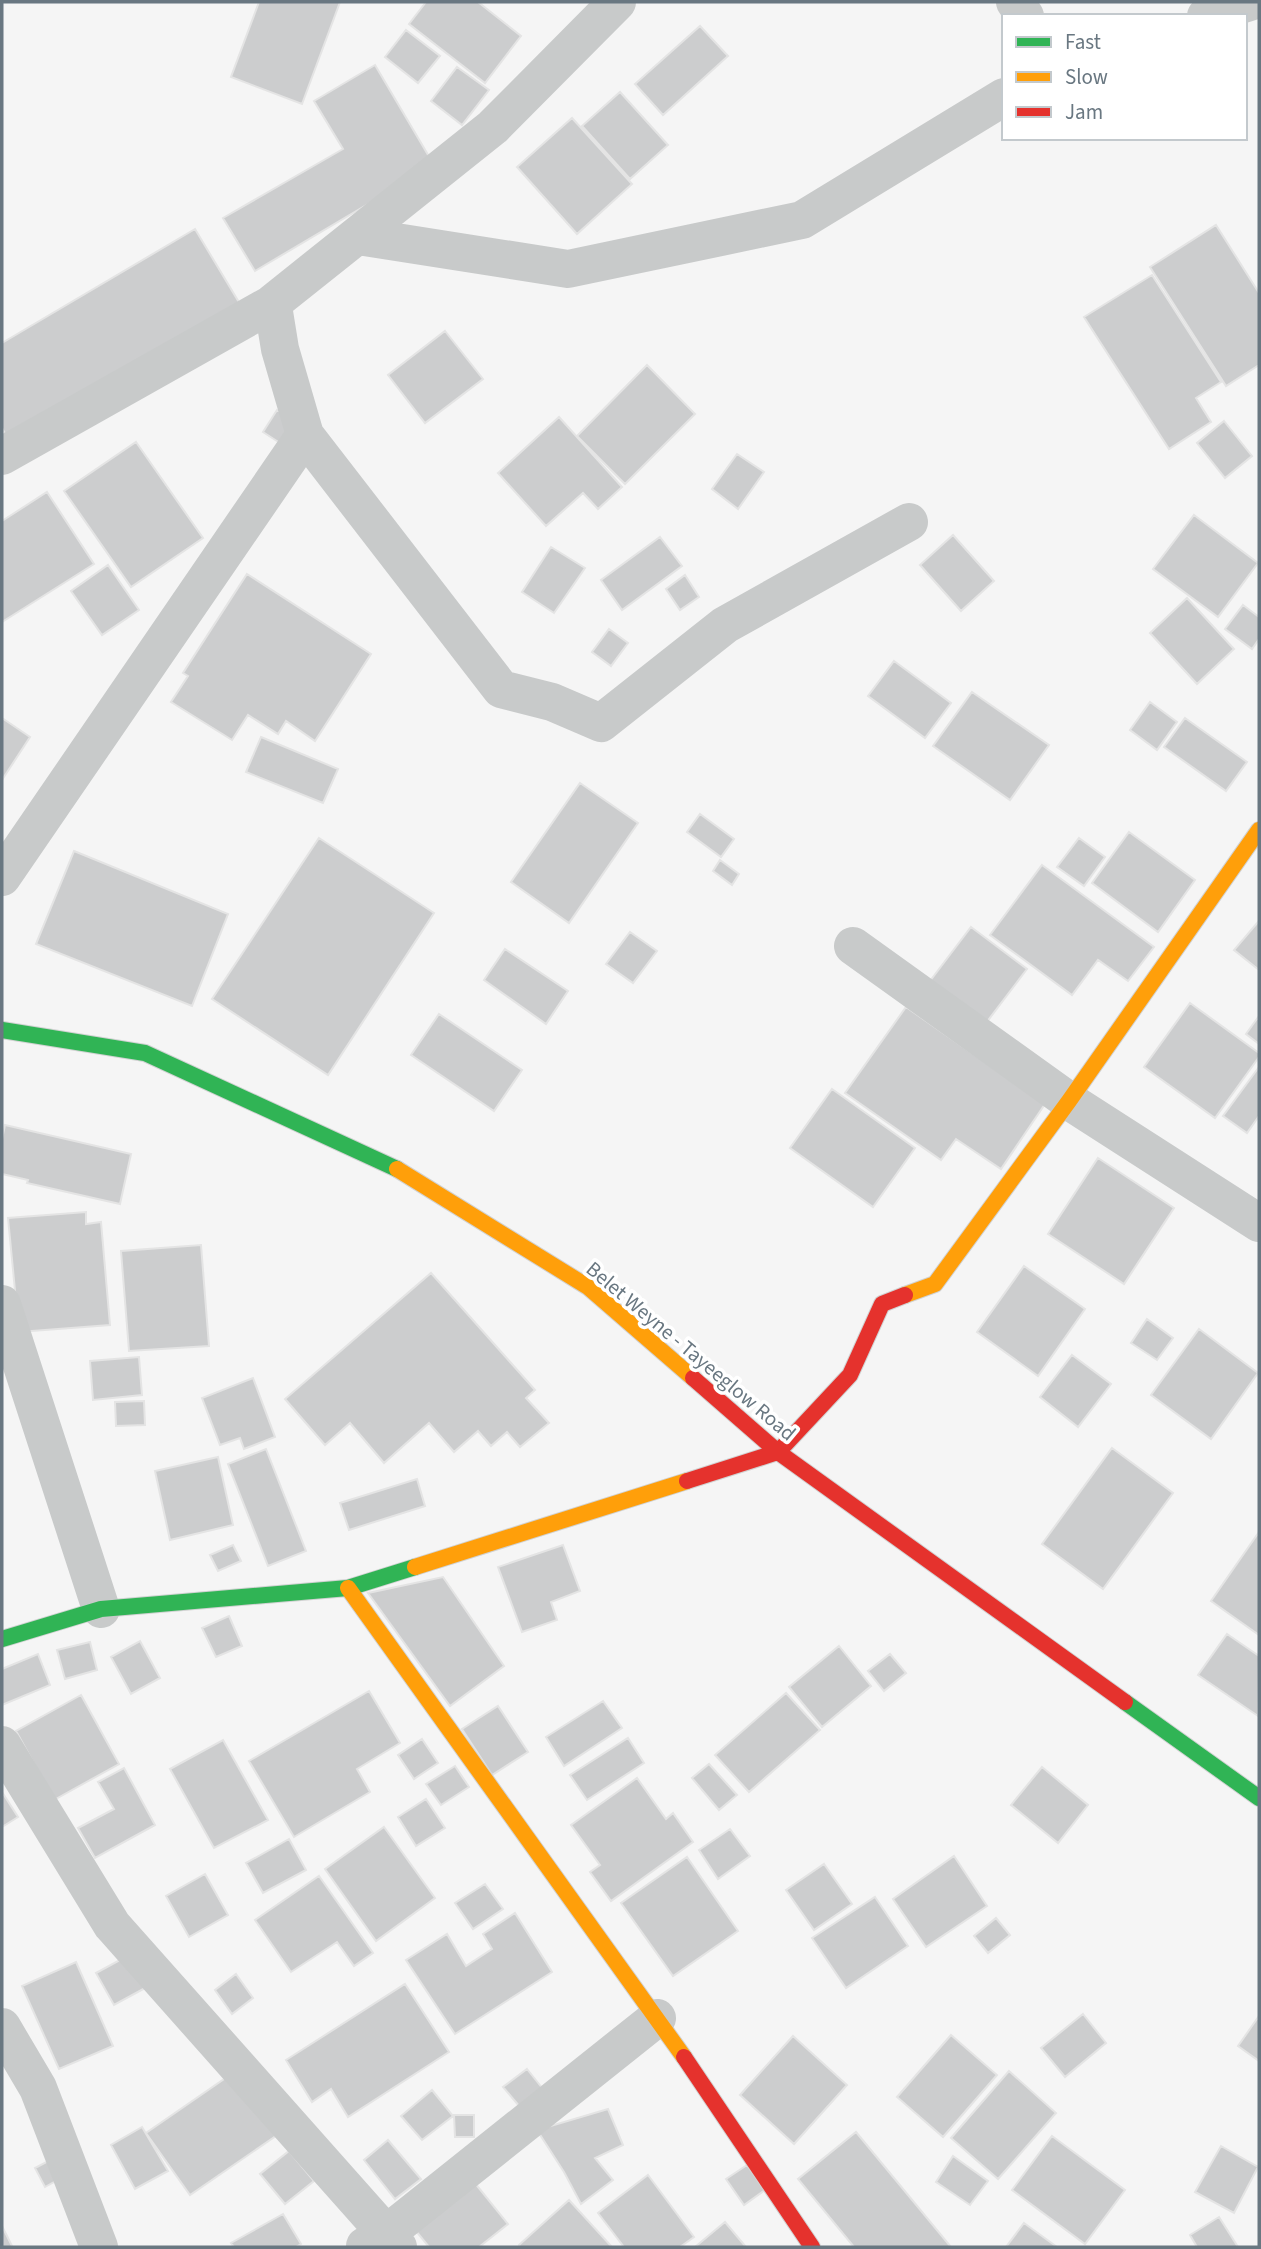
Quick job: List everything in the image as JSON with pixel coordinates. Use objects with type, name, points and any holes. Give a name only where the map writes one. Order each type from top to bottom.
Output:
[{"type":"street","points":[[1212,14],[1250,2]]},
{"type":"street","points":[[2,456],[270,305],[493,127],[598,7]]},
{"type":"street","points":[[358,236],[568,269],[802,220],[1002,98]]},
{"type":"street","points":[[270,305],[274,313],[279,349],[305,435],[501,689],[552,702],[601,723],[725,625],[909,522]]},
{"type":"street","points":[[2,877],[305,435]]},
{"type":"street","points":[[2,1639],[101,1609],[348,1588],[778,1452],[850,1375],[881,1304],[935,1284],[1069,1101],[1259,830]]},
{"type":"street","points":[[853,946],[1069,1101],[1259,1223]]},
{"type":"street","name":"Belet Weyne - Tayeeglow Road","points":[[2,1030],[145,1054],[387,1163],[588,1287],[778,1452],[1259,1798]]},
{"type":"street","points":[[2,1304],[101,1609]]},
{"type":"street","points":[[348,1588],[657,2018],[812,2247]]},
{"type":"street","points":[[2,1745],[112,1925],[382,2243],[657,2018]]},
{"type":"street","points":[[2,2027],[38,2088],[99,2247]]},
{"type":"building","points":[[259,2],[340,2],[302,104],[231,77]]},
{"type":"building","points":[[426,2],[478,2],[521,36],[485,83],[409,24]]},
{"type":"building","points":[[700,26],[728,56],[663,115],[635,84]]},
{"type":"building","points":[[406,30],[440,56],[418,83],[385,57]]},
{"type":"building","points":[[375,65],[434,165],[255,271],[223,218],[343,149],[314,101]]},
{"type":"building","points":[[457,67],[489,90],[462,125],[431,101]]},
{"type":"building","points":[[620,92],[668,145],[630,179],[582,126]]},
{"type":"building","points":[[572,118],[632,184],[577,234],[517,167]]},
{"type":"building","points":[[1216,225],[1259,293],[1259,365],[1226,386],[1150,267]]},
{"type":"building","points":[[195,229],[240,304],[8,439],[2,428],[2,343]]},
{"type":"building","points":[[1152,275],[1221,382],[1196,398],[1211,422],[1169,449],[1084,317]]},
{"type":"building","points":[[445,331],[483,379],[425,423],[388,375]]},
{"type":"building","points":[[647,365],[695,414],[625,484],[577,436]]},
{"type":"building","points":[[277,410],[298,423],[283,445],[263,432]]},
{"type":"building","points":[[559,417],[622,487],[598,509],[583,493],[546,526],[498,473]]},
{"type":"building","points":[[1224,421],[1252,456],[1225,478],[1197,443]]},
{"type":"building","points":[[136,442],[203,538],[131,587],[64,491]]},
{"type":"building","points":[[737,454],[764,472],[738,509],[712,489]]},
{"type":"building","points":[[47,492],[94,564],[2,622],[2,521]]},
{"type":"building","points":[[1194,515],[1258,563],[1218,617],[1153,569]]},
{"type":"building","points":[[953,535],[994,581],[961,611],[920,565]]},
{"type":"building","points":[[660,537],[682,566],[622,610],[601,580]]},
{"type":"building","points":[[551,547],[585,568],[554,613],[522,592]]},
{"type":"building","points":[[108,565],[139,610],[102,635],[71,591]]},
{"type":"building","points":[[247,574],[371,654],[315,741],[286,721],[278,734],[248,715],[232,740],[171,702],[188,676],[183,673]]},
{"type":"building","points":[[685,575],[699,597],[680,610],[666,589]]},
{"type":"building","points":[[1187,598],[1234,649],[1197,684],[1150,633]]},
{"type":"building","points":[[1243,605],[1259,617],[1259,639],[1252,649],[1225,629]]},
{"type":"building","points":[[609,629],[628,643],[611,666],[592,652]]},
{"type":"building","points":[[894,661],[951,703],[925,738],[868,696]]},
{"type":"building","points":[[972,692],[1049,745],[1010,800],[933,746]]},
{"type":"building","points":[[1150,702],[1177,722],[1157,750],[1130,730]]},
{"type":"building","points":[[2,718],[30,737],[2,780]]},
{"type":"building","points":[[1185,718],[1247,762],[1226,791],[1164,747]]},
{"type":"building","points":[[261,737],[338,769],[323,803],[246,772]]},
{"type":"building","points":[[580,783],[638,823],[569,923],[511,882]]},
{"type":"building","points":[[700,814],[734,839],[721,857],[687,832]]},
{"type":"building","points":[[1129,832],[1195,880],[1158,932],[1092,883]]},
{"type":"building","points":[[319,838],[434,913],[328,1075],[212,999]]},
{"type":"building","points":[[1079,838],[1105,857],[1084,886],[1057,867]]},
{"type":"building","points":[[74,851],[228,914],[192,1006],[36,944]]},
{"type":"building","points":[[720,860],[739,874],[732,885],[713,871]]},
{"type":"building","points":[[1042,865],[1154,947],[1128,981],[1098,960],[1072,995],[990,935]]},
{"type":"building","points":[[1259,923],[1259,970],[1234,950]]},
{"type":"building","points":[[971,927],[1027,969],[986,1023],[930,981]]},
{"type":"building","points":[[630,932],[657,951],[633,983],[606,964]]},
{"type":"building","points":[[505,949],[568,991],[546,1024],[484,980]]},
{"type":"building","points":[[1190,1003],[1259,1053],[1259,1057],[1215,1118],[1144,1067]]},
{"type":"building","points":[[906,1007],[1045,1104],[1001,1169],[956,1139],[941,1160],[845,1093]]},
{"type":"building","points":[[439,1014],[522,1070],[494,1111],[411,1055]]},
{"type":"building","points":[[1259,1016],[1259,1044],[1246,1034]]},
{"type":"building","points":[[1259,1067],[1259,1116],[1247,1133],[1223,1116]]},
{"type":"building","points":[[832,1089],[915,1148],[873,1207],[790,1148]]},
{"type":"building","points":[[5,1125],[131,1154],[120,1204],[27,1183],[28,1180],[2,1174],[2,1139]]},
{"type":"building","points":[[1098,1158],[1174,1208],[1124,1284],[1048,1234]]},
{"type":"building","points":[[86,1212],[86,1224],[101,1222],[110,1325],[19,1332],[8,1218]]},
{"type":"building","points":[[201,1245],[209,1346],[129,1351],[121,1251]]},
{"type":"building","points":[[1024,1266],[1085,1309],[1038,1376],[977,1332]]},
{"type":"building","points":[[431,1273],[535,1390],[526,1398],[549,1423],[520,1447],[507,1432],[491,1446],[478,1431],[454,1452],[429,1423],[384,1463],[350,1423],[325,1445],[285,1399]]},
{"type":"building","points":[[1147,1319],[1173,1338],[1157,1360],[1131,1343]]},
{"type":"building","points":[[1199,1329],[1258,1373],[1211,1439],[1151,1395]]},
{"type":"building","points":[[1072,1355],[1111,1384],[1078,1427],[1040,1397]]},
{"type":"building","points":[[139,1357],[142,1395],[93,1400],[90,1361]]},
{"type":"building","points":[[253,1378],[275,1437],[244,1449],[240,1438],[220,1445],[202,1398]]},
{"type":"building","points":[[144,1401],[145,1425],[116,1426],[115,1402]]},
{"type":"building","points":[[1112,1448],[1173,1493],[1103,1589],[1042,1544]]},
{"type":"building","points":[[266,1449],[306,1551],[268,1566],[228,1464]]},
{"type":"building","points":[[218,1457],[233,1525],[170,1540],[155,1471]]},
{"type":"building","points":[[417,1479],[425,1506],[349,1530],[340,1503]]},
{"type":"building","points":[[1259,1532],[1259,1635],[1211,1601]]},
{"type":"building","points":[[233,1545],[241,1561],[218,1571],[210,1555]]},
{"type":"building","points":[[563,1545],[580,1591],[551,1602],[557,1620],[522,1632],[498,1567]]},
{"type":"building","points":[[443,1577],[504,1666],[450,1706],[368,1593]]},
{"type":"building","points":[[229,1616],[242,1646],[216,1657],[202,1628]]},
{"type":"building","points":[[1227,1634],[1259,1656],[1258,1716],[1198,1675]]},
{"type":"building","points":[[140,1641],[160,1678],[131,1694],[111,1657]]},
{"type":"building","points":[[90,1642],[97,1670],[65,1679],[57,1650]]},
{"type":"building","points":[[839,1646],[871,1686],[822,1727],[789,1687]]},
{"type":"building","points":[[38,1654],[50,1685],[2,1705],[2,1669]]},
{"type":"building","points":[[890,1654],[906,1673],[884,1691],[868,1671]]},
{"type":"building","points":[[369,1691],[400,1743],[357,1769],[370,1792],[294,1837],[249,1761]]},
{"type":"building","points":[[786,1693],[820,1730],[749,1792],[715,1755]]},
{"type":"building","points":[[81,1695],[119,1764],[54,1800],[16,1731]]},
{"type":"building","points":[[603,1701],[622,1728],[564,1766],[546,1737]]},
{"type":"building","points":[[498,1706],[528,1752],[492,1775],[462,1729]]},
{"type":"building","points":[[628,1738],[644,1763],[587,1800],[570,1775]]},
{"type":"building","points":[[422,1739],[438,1763],[414,1779],[398,1755]]},
{"type":"building","points":[[223,1740],[268,1820],[214,1848],[170,1769]]},
{"type":"building","points":[[709,1764],[737,1795],[719,1810],[692,1778]]},
{"type":"building","points":[[455,1766],[469,1787],[441,1805],[426,1784]]},
{"type":"building","points":[[1042,1767],[1088,1805],[1058,1843],[1011,1805]]},
{"type":"building","points":[[124,1768],[155,1825],[95,1858],[78,1828],[114,1809],[98,1782]]},
{"type":"building","points":[[637,1778],[666,1819],[673,1813],[693,1842],[611,1901],[590,1872],[600,1865],[571,1825]]},
{"type":"building","points":[[2,1792],[18,1817],[2,1827]]},
{"type":"building","points":[[426,1799],[445,1828],[416,1846],[398,1817]]},
{"type":"building","points":[[384,1827],[435,1898],[376,1941],[325,1869]]},
{"type":"building","points":[[730,1829],[750,1856],[718,1879],[699,1850]]},
{"type":"building","points":[[289,1839],[306,1870],[263,1893],[246,1863]]},
{"type":"building","points":[[954,1856],[987,1906],[926,1947],[893,1899]]},
{"type":"building","points":[[687,1857],[738,1931],[673,1976],[621,1903]]},
{"type":"building","points":[[824,1864],[852,1904],[814,1930],[786,1890]]},
{"type":"building","points":[[205,1874],[228,1915],[189,1937],[166,1896]]},
{"type":"building","points":[[319,1876],[373,1953],[354,1966],[337,1942],[291,1972],[255,1920]]},
{"type":"building","points":[[485,1884],[503,1909],[473,1929],[455,1903]]},
{"type":"building","points":[[875,1897],[908,1946],[846,1988],[812,1938]]},
{"type":"building","points":[[515,1913],[552,1972],[455,2034],[406,1960],[447,1934],[466,1966],[492,1949],[483,1934]]},
{"type":"building","points":[[996,1918],[1010,1935],[988,1953],[974,1936]]},
{"type":"building","points":[[129,1955],[147,1987],[114,2005],[96,1973]]},
{"type":"building","points":[[76,1962],[113,2046],[59,2069],[22,1986]]},
{"type":"building","points":[[236,1974],[253,1998],[232,2014],[215,1990]]},
{"type":"building","points":[[405,1984],[449,2052],[348,2117],[331,2089],[312,2102],[286,2060]]},
{"type":"building","points":[[1083,2014],[1106,2043],[1065,2077],[1041,2048]]},
{"type":"building","points":[[1259,2016],[1259,2061],[1238,2046]]},
{"type":"building","points":[[951,2035],[997,2075],[943,2137],[897,2097]]},
{"type":"building","points":[[793,2036],[847,2085],[794,2144],[740,2095]]},
{"type":"building","points":[[243,2066],[286,2129],[190,2195],[146,2133]]},
{"type":"building","points":[[527,2069],[543,2089],[520,2107],[503,2087]]},
{"type":"building","points":[[1009,2071],[1056,2113],[998,2179],[951,2138]]},
{"type":"building","points":[[432,2090],[453,2116],[422,2140],[401,2116]]},
{"type":"building","points":[[608,2109],[623,2145],[595,2158],[613,2180],[581,2204],[537,2130]]},
{"type":"building","points":[[454,2115],[474,2115],[474,2137],[455,2137]]},
{"type":"building","points":[[142,2127],[168,2171],[135,2189],[111,2145]]},
{"type":"building","points":[[856,2132],[951,2247],[854,2247],[798,2179]]},
{"type":"building","points":[[1052,2136],[1125,2190],[1085,2244],[1012,2190]]},
{"type":"building","points":[[388,2140],[421,2179],[395,2199],[364,2160]]},
{"type":"building","points":[[1221,2146],[1258,2167],[1234,2213],[1195,2192]]},
{"type":"building","points":[[289,2151],[314,2181],[285,2204],[260,2174]]},
{"type":"building","points":[[953,2156],[988,2181],[970,2205],[936,2182]]},
{"type":"building","points":[[54,2158],[63,2177],[45,2187],[35,2168]]},
{"type":"building","points":[[747,2165],[765,2190],[744,2205],[726,2179]]},
{"type":"building","points":[[648,2175],[694,2237],[680,2247],[624,2247],[598,2213]]},
{"type":"building","points":[[470,2177],[508,2224],[479,2247],[429,2247],[411,2225]]},
{"type":"building","points":[[569,2200],[612,2247],[520,2247],[519,2245]]},
{"type":"building","points":[[283,2214],[301,2244],[296,2247],[234,2247],[231,2243]]},
{"type":"building","points":[[1219,2217],[1238,2247],[1197,2247],[1190,2235]]},
{"type":"building","points":[[725,2222],[746,2247],[695,2247]]},
{"type":"building","points":[[1024,2223],[1057,2247],[1006,2247]]},
{"type":"building","points":[[2,2226],[12,2246],[11,2247],[2,2247]]},
{"type":"traffic: fast","points":[[2,1030],[145,1053],[397,1169]]},
{"type":"traffic: fast","points":[[2,1639],[101,1609],[348,1588],[415,1567]]},
{"type":"traffic: fast","points":[[1125,1702],[1259,1798]]},
{"type":"traffic: slow","points":[[905,1295],[935,1284],[1069,1101],[1259,830]]},
{"type":"traffic: slow","points":[[397,1169],[588,1287],[693,1378]]},
{"type":"traffic: slow","points":[[415,1567],[687,1481]]},
{"type":"traffic: slow","points":[[348,1588],[684,2057]]},
{"type":"traffic: jam","points":[[687,1481],[778,1452],[850,1375],[882,1304],[905,1295]]},
{"type":"traffic: jam","points":[[693,1378],[778,1452],[1125,1702]]},
{"type":"traffic: jam","points":[[684,2057],[812,2247]]}]
